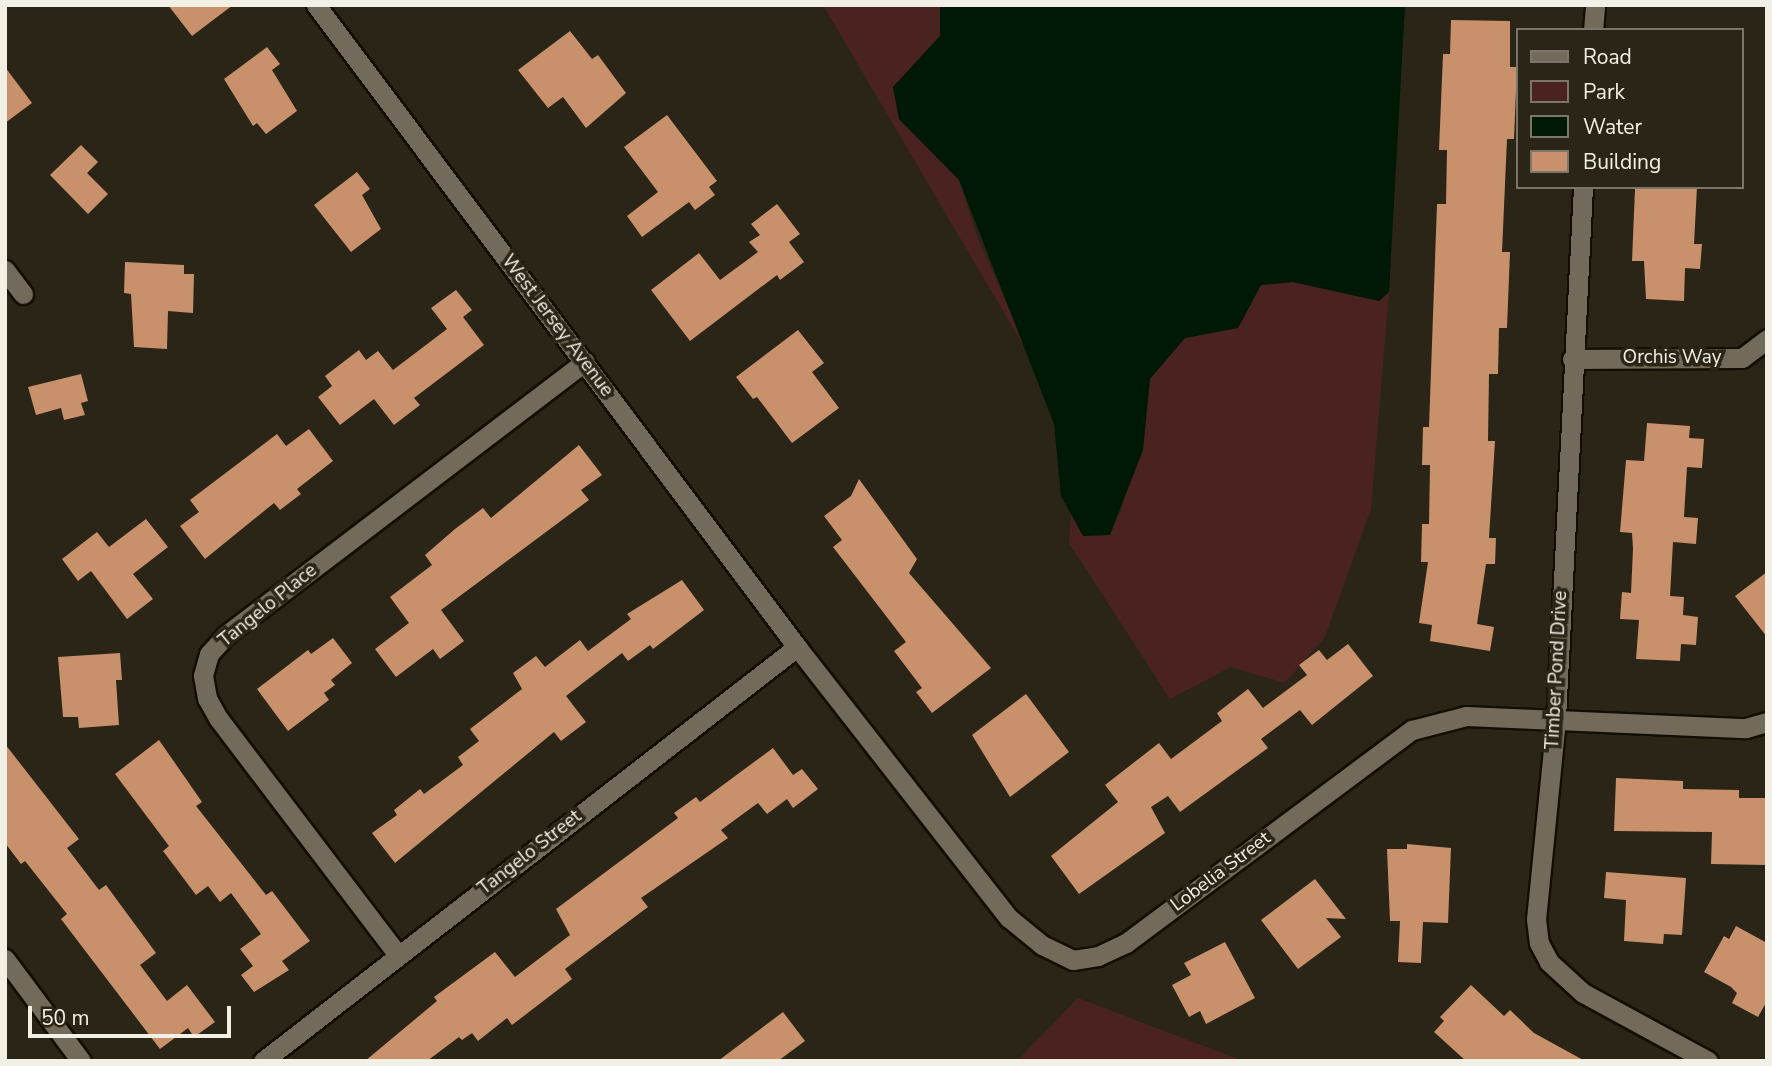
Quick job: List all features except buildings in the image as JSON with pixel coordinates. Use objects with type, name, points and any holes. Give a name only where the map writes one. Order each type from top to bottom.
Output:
[{"type":"street","name":"West Jersey Avenue","points":[[316,5],[797,647]]},
{"type":"street","points":[[1593,28],[1595,5]]},
{"type":"street","name":"Timber Pond Drive","points":[[1583,189],[1572,359],[1556,719],[1536,919],[1539,943],[1549,962],[1574,986],[1708,1061]]},
{"type":"street","points":[[5,270],[23,294]]},
{"type":"street","name":"Orchis Way","points":[[1572,359],[1742,358],[1767,339]]},
{"type":"street","name":"Tangelo Place","points":[[398,955],[218,718],[207,698],[203,675],[209,654],[226,635],[584,362]]},
{"type":"street","name":"Lobelia Street","points":[[797,647],[1009,918],[1042,945],[1073,960],[1098,956],[1126,943],[1412,730],[1466,716],[1746,728],[1767,722]]},
{"type":"street","name":"Tangelo Street","points":[[263,1061],[797,647]]},
{"type":"street","points":[[5,959],[81,1061]]},
{"type":"green space","points":[[823,5],[940,5],[940,36],[893,87],[899,119],[959,180],[977,236],[1030,357]]},
{"type":"green space","points":[[1293,282],[1379,301],[1389,292],[1371,509],[1325,637],[1285,683],[1231,667],[1170,699],[1069,543],[1071,514],[1083,536],[1120,514],[1126,487],[1143,450],[1150,379],[1166,357],[1185,338],[1238,328],[1261,285]]},
{"type":"green space","points":[[1078,998],[1243,1061],[1017,1061]]},
{"type":"water","points":[[940,5],[1405,5],[1389,292],[1379,301],[1293,282],[1261,285],[1238,328],[1185,338],[1150,379],[1143,450],[1110,535],[1083,536],[1061,496],[1054,424],[959,180],[899,119],[893,87],[940,36]]}]
